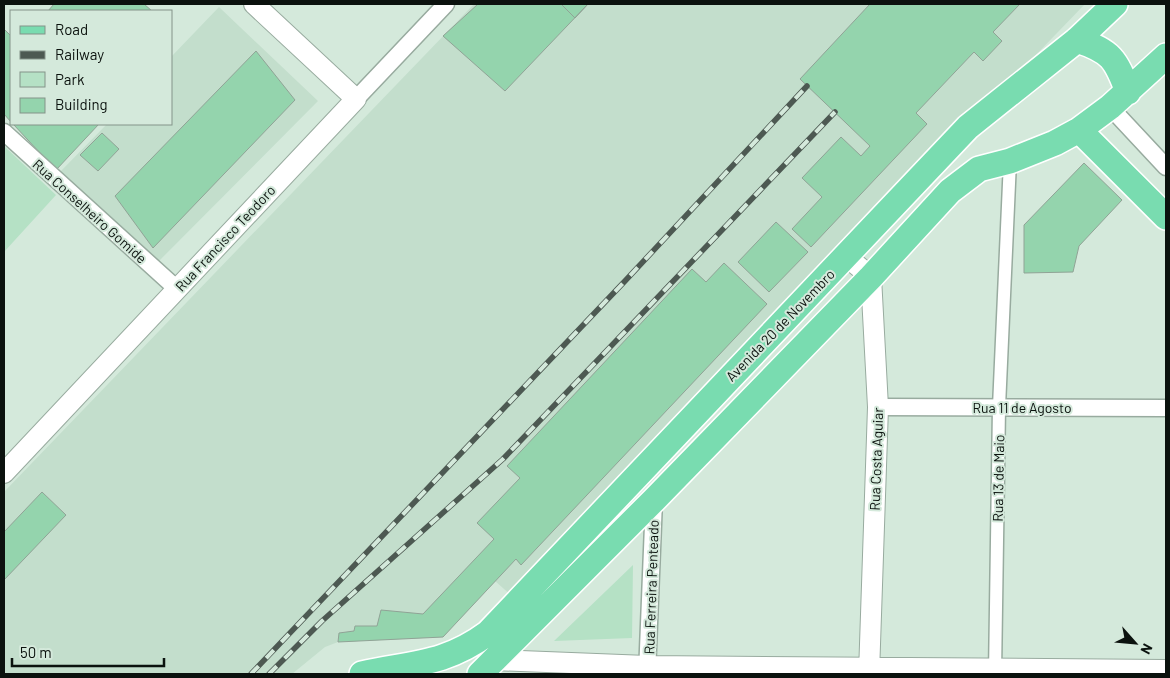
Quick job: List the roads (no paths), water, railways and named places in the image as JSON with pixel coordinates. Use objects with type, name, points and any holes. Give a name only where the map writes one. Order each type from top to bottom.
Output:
[{"type":"main road","name":"Avenida 20 de Novembro","points":[[362,674],[410,667],[454,654],[475,643],[505,617],[968,127],[1077,40],[1115,4]]},
{"type":"main road","points":[[1077,40],[1102,49],[1110,55],[1121,71],[1119,100]]},
{"type":"main road","points":[[483,670],[553,603],[654,500],[871,277],[950,191],[979,169],[1010,161],[1055,143],[1079,130],[1119,100],[1166,56]]},
{"type":"main road","points":[[1079,130],[1166,217]]},
{"type":"street","points":[[254,4],[356,99]]},
{"type":"street","name":"Rua Francisco Teodoro","points":[[4,473],[446,4]]},
{"type":"street","points":[[1119,100],[1166,166]]},
{"type":"street","name":"Rua Conselheiro Gomide","points":[[4,132],[177,289]]},
{"type":"street","name":"Rua 13 de Maio","points":[[995,672],[999,407],[1010,161]]},
{"type":"street","points":[[846,256],[871,277]]},
{"type":"street","name":"Rua Costa Aguiar","points":[[869,671],[878,407],[871,277]]},
{"type":"street","name":"Rua 11 de Agosto","points":[[878,407],[1166,408]]},
{"type":"street","name":"Rua Ferreira Penteado","points":[[647,670],[654,500]]},
{"type":"street","points":[[483,670],[995,672],[1166,670]]},
{"type":"railway","points":[[251,674],[625,281],[807,86]]},
{"type":"railway","points":[[269,674],[322,621],[503,459],[835,112]]}]
